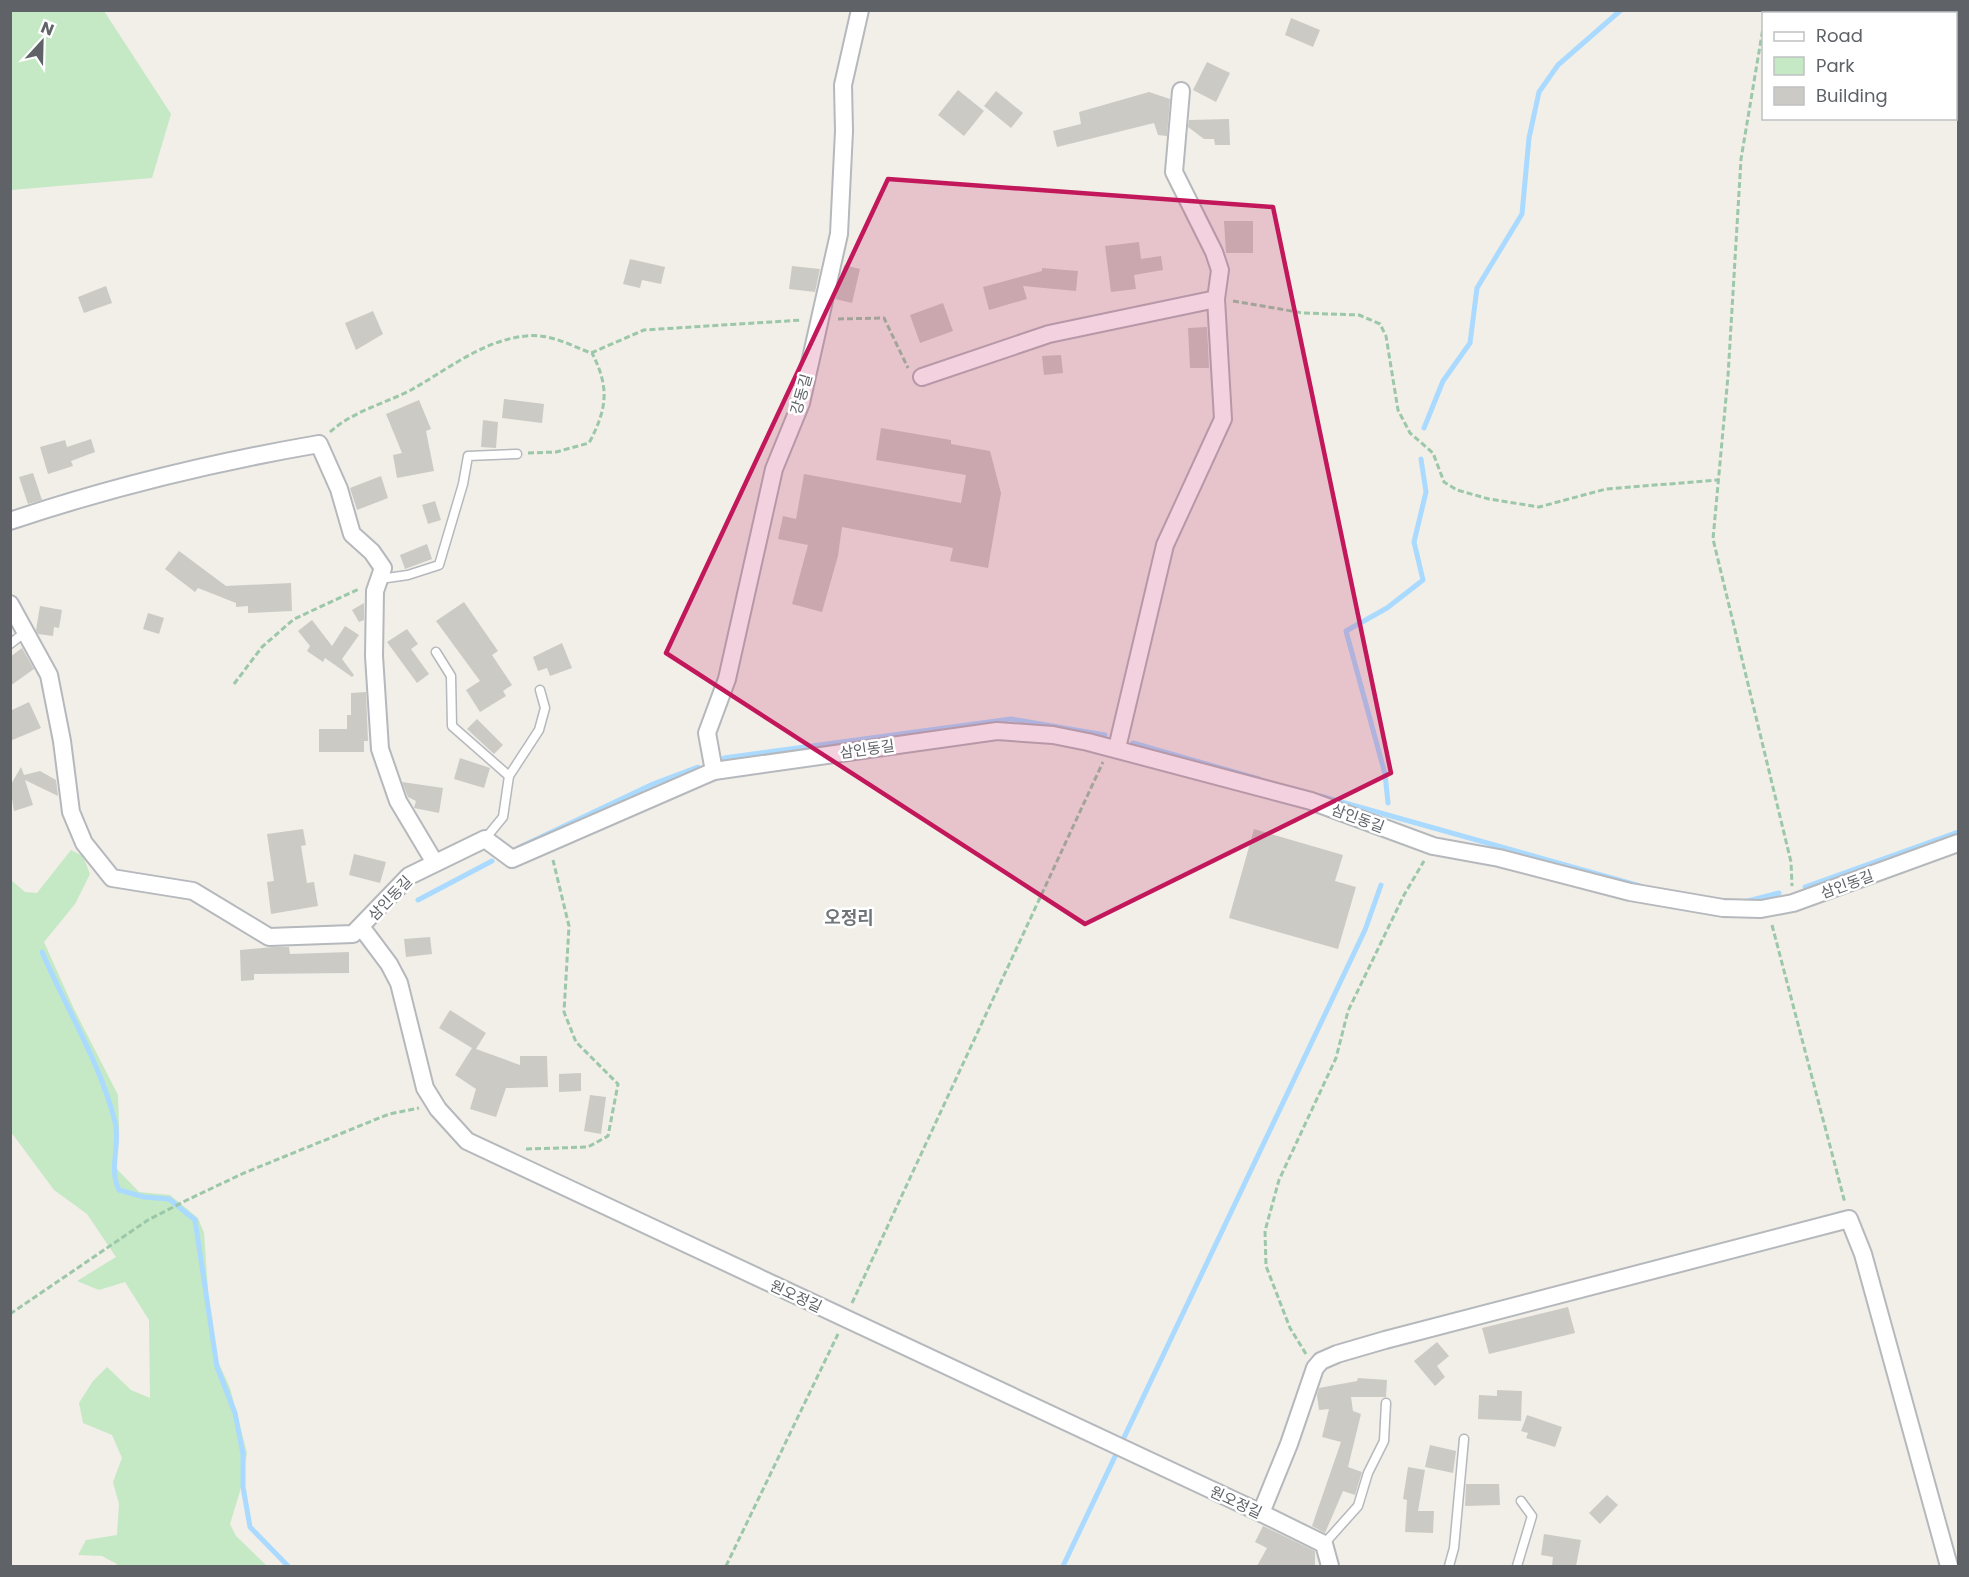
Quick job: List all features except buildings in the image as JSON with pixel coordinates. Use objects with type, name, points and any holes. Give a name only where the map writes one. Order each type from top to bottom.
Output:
[{"type":"street","name":"강동길","points":[[714,771],[707,733],[727,679],[774,469],[801,404],[839,234],[844,131],[843,85],[860,10]]},
{"type":"street","points":[[1113,748],[1165,545],[1223,419],[1216,298],[1220,270],[1214,252],[1174,172],[1181,91]]},
{"type":"street","points":[[922,377],[1049,334],[1216,298]]},
{"type":"street","points":[[10,520],[84,497],[211,465],[319,444],[339,489],[351,534],[372,552],[383,568],[375,591],[374,656],[380,749],[398,801],[435,863]]},
{"type":"street","name":"삼인동길","points":[[10,604],[49,675],[62,741],[71,812],[84,843],[111,878],[193,891],[269,937],[353,934],[362,928],[408,876],[485,839],[512,859],[714,771],[997,732],[1053,735],[1113,748],[1311,801],[1433,846],[1499,858],[1689,904],[1723,908],[1768,908],[1793,903],[1959,843]]},
{"type":"street","name":"원오정길","points":[[362,928],[389,964],[399,983],[422,1078],[438,1109],[467,1142],[1323,1544]]},
{"type":"street","points":[[1261,1513],[1289,1444],[1314,1368],[1321,1361],[1385,1340],[1849,1219],[1863,1254],[1949,1566]]},
{"type":"street","points":[[1323,1544],[1330,1566]]},
{"type":"lane","points":[[379,579],[408,575],[439,565],[463,484],[468,456],[517,454]]},
{"type":"lane","points":[[10,644],[24,633]]},
{"type":"lane","points":[[436,652],[451,676],[452,726],[509,776]]},
{"type":"lane","points":[[485,839],[503,817],[509,776],[539,730],[545,708],[540,690]]},
{"type":"lane","points":[[1323,1544],[1358,1506],[1368,1473],[1384,1441],[1386,1403]]},
{"type":"lane","points":[[1449,1566],[1454,1548],[1464,1439]]},
{"type":"lane","points":[[1517,1566],[1532,1516],[1521,1501]]},
{"type":"path","points":[[1762,34],[1741,159],[1728,376],[1713,539],[1791,862],[1793,903]]},
{"type":"path","points":[[1216,298],[1303,314],[1359,315],[1380,324],[1388,345],[1398,410],[1410,433],[1433,453],[1444,482],[1457,490],[1489,499],[1539,507],[1606,489],[1718,480]]},
{"type":"path","points":[[315,445],[343,421],[410,390],[478,350],[525,336],[547,336],[591,353],[644,330],[820,319],[884,318],[907,366],[922,377]]},
{"type":"path","points":[[517,454],[556,452],[589,443],[601,422],[606,392],[591,353]]},
{"type":"path","points":[[234,684],[262,647],[294,619],[379,579]]},
{"type":"path","points":[[726,1566],[845,1319],[1113,748]]},
{"type":"path","points":[[525,1149],[588,1147],[609,1136],[618,1084],[576,1042],[564,1012],[569,926],[549,842]]},
{"type":"path","points":[[1314,1368],[1290,1328],[1266,1266],[1265,1232],[1279,1180],[1336,1058],[1348,1011],[1404,895],[1433,846]]},
{"type":"path","points":[[1768,908],[1849,1219]]},
{"type":"path","points":[[10,1314],[147,1220],[187,1200],[244,1173],[389,1114],[413,1109],[438,1109]]},
{"type":"highlighted area","points":[[888,179],[1273,207],[1391,773],[1085,924],[666,653]]},
{"type":"green space","points":[[11,10],[104,11],[171,114],[152,178],[11,190]]},
{"type":"green space","points":[[71,850],[83,856],[90,874],[75,904],[44,942],[74,1009],[118,1095],[119,1125],[115,1167],[139,1192],[170,1195],[198,1218],[204,1233],[212,1348],[230,1388],[247,1453],[240,1491],[230,1524],[236,1536],[267,1566],[116,1566],[117,1564],[102,1556],[78,1555],[86,1540],[117,1535],[119,1504],[113,1482],[122,1458],[112,1435],[83,1423],[79,1403],[93,1381],[107,1367],[131,1390],[150,1398],[149,1320],[125,1282],[99,1290],[77,1281],[116,1257],[87,1214],[54,1190],[11,1132],[11,880],[25,892],[37,893]]},
{"type":"waterway","points":[[1424,428],[1443,381],[1470,343],[1477,288],[1522,214],[1529,138],[1539,92],[1558,65],[1621,10]]},
{"type":"waterway","points":[[1388,803],[1385,774],[1346,631],[1387,608],[1423,580],[1414,542],[1426,492],[1421,459]]},
{"type":"waterway","points":[[724,758],[1011,719],[1105,735]]},
{"type":"waterway","points":[[1133,743],[1259,779]]},
{"type":"waterway","points":[[520,847],[653,784],[698,767]]},
{"type":"waterway","points":[[1320,796],[1640,886]]},
{"type":"waterway","points":[[1805,887],[1958,832]]},
{"type":"waterway","points":[[418,900],[492,861]]},
{"type":"waterway","points":[[1063,1566],[1365,930],[1381,885]]},
{"type":"waterway","points":[[1744,902],[1779,893]]},
{"type":"waterway","points":[[42,952],[92,1057],[109,1100],[117,1139],[114,1165],[119,1190],[144,1197],[169,1199],[195,1220],[217,1367],[235,1413],[243,1454],[243,1487],[250,1527],[288,1566]]},
{"type":"district","name":"오정리","points":[[849,917]]}]
